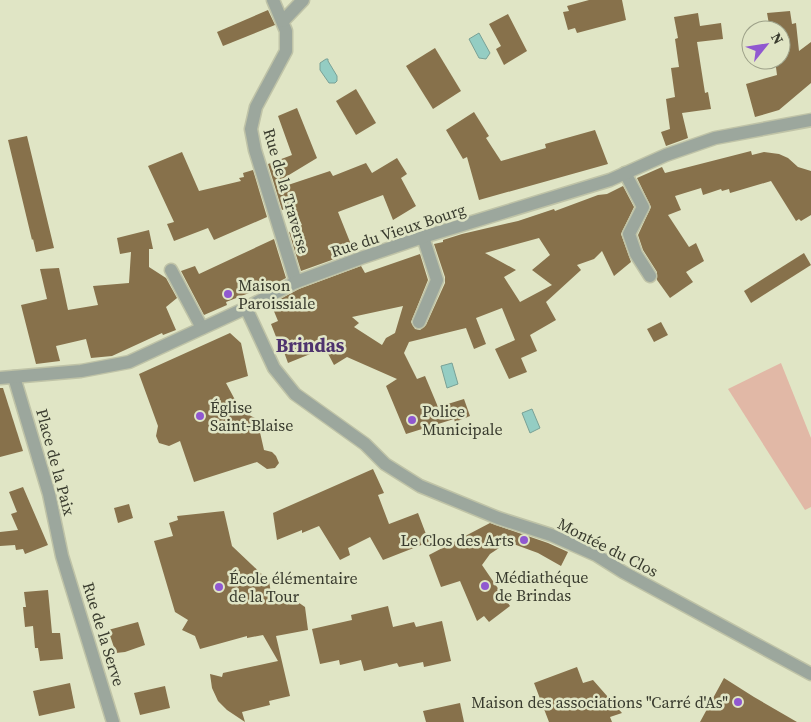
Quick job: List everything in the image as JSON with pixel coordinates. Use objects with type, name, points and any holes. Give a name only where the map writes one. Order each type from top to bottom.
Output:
[{"type":"street","name":"Rue de la Traverse","points":[[273,0],[286,31],[286,51],[256,107],[251,128],[255,150],[296,282]]},
{"type":"street","points":[[283,21],[303,0]]},
{"type":"street","name":"Rue du Vieux Bourg","points":[[0,378],[81,371],[129,362],[246,308],[296,282],[423,237],[610,180],[666,155],[715,138],[811,120]]},
{"type":"street","points":[[625,173],[643,207],[629,234],[636,254],[650,276]]},
{"type":"street","points":[[419,322],[437,280],[423,237]]},
{"type":"street","points":[[171,270],[202,328]]},
{"type":"street","name":"Montée du Clos","points":[[246,308],[274,368],[295,394],[365,444],[385,464],[420,486],[498,518],[551,535],[596,555],[623,572],[811,674]]},
{"type":"street","name":"Place de la Paix","points":[[14,377],[36,431],[62,556]]},
{"type":"street","name":"Rue de la Serve","points":[[62,556],[113,722]]},
{"type":"shaded area","points":[[781,363],[811,438],[811,507],[805,510],[728,389]]},
{"type":"water","points":[[479,33],[490,53],[486,59],[479,58],[469,39]]},
{"type":"water","points":[[328,59],[337,76],[335,83],[329,83],[320,70],[320,63]]},
{"type":"water","points":[[452,363],[458,384],[447,388],[441,366]]},
{"type":"water","points":[[532,409],[540,428],[530,433],[522,413]]},
{"type":"building","points":[[589,0],[622,0],[626,20],[577,33],[575,28],[568,30],[563,12],[569,11],[567,6]]},
{"type":"building","points":[[268,10],[275,25],[223,46],[217,32]]},
{"type":"building","points":[[790,11],[792,24],[796,23],[799,51],[811,42],[811,83],[779,110],[755,117],[746,84],[777,75],[776,70],[791,70],[791,20],[768,20],[767,13]]},
{"type":"building","points":[[698,13],[700,26],[721,23],[723,39],[697,42],[705,93],[708,92],[711,109],[682,113],[688,138],[666,146],[661,132],[670,129],[666,99],[675,97],[671,68],[679,67],[675,39],[678,38],[674,17]]},
{"type":"building","points":[[508,14],[527,51],[504,65],[496,49],[501,46],[489,24]]},
{"type":"building","points":[[435,48],[461,91],[433,109],[406,66]]},
{"type":"building","points":[[356,89],[376,123],[356,135],[336,101]]},
{"type":"building","points":[[297,108],[317,158],[279,181],[282,187],[330,171],[333,176],[366,163],[372,173],[397,158],[407,174],[401,178],[416,206],[393,220],[383,195],[338,212],[354,252],[301,271],[289,232],[302,225],[293,206],[282,210],[268,164],[292,155],[278,116]]},
{"type":"building","points":[[474,112],[489,136],[486,138],[501,161],[546,148],[545,144],[595,130],[608,164],[479,200],[467,157],[463,159],[446,130]]},
{"type":"building","points":[[27,136],[54,248],[36,252],[8,140]]},
{"type":"building","points":[[751,151],[752,155],[764,152],[779,154],[788,158],[798,167],[811,171],[811,215],[801,221],[799,219],[796,221],[771,181],[730,193],[729,189],[722,191],[721,189],[703,195],[701,188],[675,196],[681,210],[668,215],[689,247],[696,243],[704,261],[686,272],[693,282],[670,298],[657,280],[657,272],[643,250],[638,235],[651,207],[637,178],[662,167],[665,173]]},
{"type":"building","points":[[182,152],[199,191],[241,181],[239,178],[244,177],[243,173],[253,170],[267,217],[214,240],[208,228],[174,241],[167,224],[174,222],[148,166]]},
{"type":"building","points":[[623,186],[634,207],[621,234],[631,262],[614,276],[602,251],[594,259],[577,265],[581,270],[546,302],[556,320],[530,335],[537,351],[521,358],[527,372],[509,379],[495,349],[515,340],[502,308],[476,318],[486,344],[474,349],[466,328],[409,342],[404,353],[417,379],[425,376],[438,407],[464,399],[470,416],[455,422],[454,419],[406,434],[386,386],[397,379],[347,357],[334,365],[325,348],[288,363],[284,352],[282,352],[271,324],[278,321],[271,304],[299,289],[361,266],[365,273],[420,254],[428,280],[411,322],[415,329],[420,330],[426,325],[445,283],[445,277],[434,244],[462,234],[518,221],[554,209],[555,211],[598,195],[607,194]],"holes":[[[539,238],[550,255],[532,270],[552,285],[520,302],[504,277],[516,270],[485,253]],[[403,306],[395,333],[386,338],[382,345],[354,327],[359,323],[352,317]]]},
{"type":"building","points":[[149,230],[153,249],[149,249],[149,267],[166,278],[177,298],[166,307],[176,330],[163,335],[162,333],[112,356],[91,358],[86,339],[56,346],[60,361],[36,364],[21,305],[47,299],[40,269],[59,268],[68,310],[98,305],[93,286],[129,283],[131,252],[120,254],[117,238]]},
{"type":"building","points":[[274,239],[286,278],[265,289],[264,287],[226,302],[227,305],[204,315],[181,271],[195,266],[199,274]]},
{"type":"building","points":[[804,253],[811,265],[751,303],[744,291]]},
{"type":"building","points":[[661,322],[668,335],[654,342],[647,329]]},
{"type":"building","points":[[230,333],[241,343],[248,376],[226,383],[241,411],[257,419],[264,450],[272,452],[279,463],[275,468],[267,469],[257,462],[194,482],[180,441],[169,446],[159,443],[156,436],[158,426],[139,374]]},
{"type":"building","points":[[0,388],[3,388],[23,451],[0,457]]},
{"type":"building","points":[[373,469],[384,493],[378,495],[389,524],[418,513],[429,542],[383,560],[370,537],[348,548],[350,555],[340,560],[319,526],[302,533],[302,530],[277,540],[273,513]]},
{"type":"building","points":[[23,487],[48,545],[25,554],[23,549],[16,550],[15,545],[0,546],[0,532],[18,530],[11,514],[17,512],[9,492]]},
{"type":"building","points":[[129,504],[133,518],[118,523],[114,508]]},
{"type":"building","name":"École élémentaire de la Tour","points":[[224,511],[232,546],[269,581],[271,593],[282,600],[292,598],[305,607],[308,630],[276,636],[290,696],[269,701],[270,705],[242,712],[245,722],[227,710],[218,701],[212,688],[210,674],[222,677],[223,673],[278,661],[263,635],[247,638],[247,636],[200,649],[195,636],[182,630],[188,620],[175,612],[154,541],[173,536],[169,523],[178,520],[177,516]]},
{"type":"building","points":[[490,523],[568,552],[561,566],[538,553],[508,542],[490,554],[482,565],[510,606],[489,622],[484,616],[477,621],[460,581],[441,587],[429,555]]},
{"type":"building","points":[[48,590],[52,633],[60,633],[63,659],[40,661],[38,648],[35,648],[33,626],[25,627],[23,607],[26,607],[24,592]]},
{"type":"building","points":[[388,606],[393,627],[414,622],[416,627],[442,621],[451,661],[424,667],[423,662],[399,667],[397,663],[364,671],[361,660],[340,665],[339,660],[320,664],[312,629],[352,620],[351,615]]},
{"type":"building","points":[[138,622],[145,645],[116,653],[108,630]]},
{"type":"building","points":[[577,667],[583,683],[593,680],[622,713],[610,717],[612,722],[549,722],[534,683]]},
{"type":"building","name":"Maison des associations \"Carré d'As\"","points":[[724,678],[754,697],[797,722],[700,722]]},
{"type":"building","points":[[70,683],[75,708],[39,716],[33,691]]},
{"type":"building","points":[[165,686],[170,708],[140,715],[134,693]]},
{"type":"building","points":[[460,703],[464,722],[426,722],[423,711]]},
{"type":"place","name":"Maison Paroissiale","points":[[228,294]]},
{"type":"place","name":"Église Saint-Blaise","points":[[200,416]]},
{"type":"place","name":"Police Municipale","points":[[412,420]]},
{"type":"place","name":"Le Clos des Arts","points":[[524,540]]},
{"type":"place","name":"Médiathéque de Brindas","points":[[485,586]]},
{"type":"place","name":"École élémentaire de la Tour","points":[[219,587]]},
{"type":"place","name":"Maison des associations \"Carré d'As\"","points":[[738,702]]},
{"type":"district","name":"Brindas","points":[[310,345]]}]
